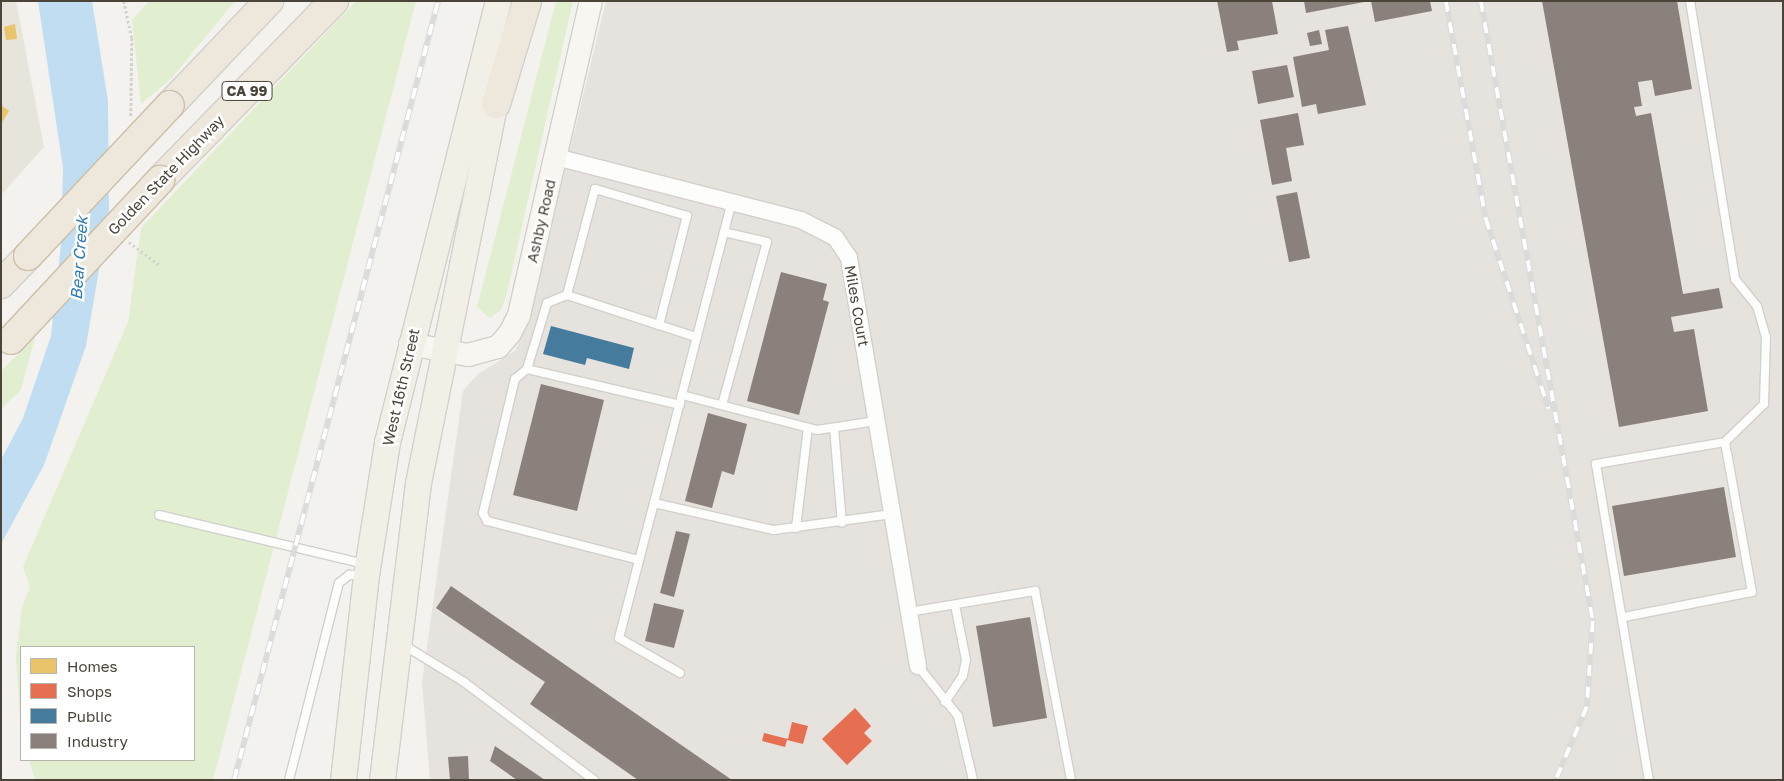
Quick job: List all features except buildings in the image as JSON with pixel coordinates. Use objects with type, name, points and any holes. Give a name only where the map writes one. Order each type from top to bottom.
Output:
[{"type":"highway","name":"CA 99","points":[[1,284],[269,1]]},
{"type":"highway","name":"Golden State Highway","points":[[6,345],[160,180],[334,1]]},
{"type":"highway","points":[[496,104],[527,1]]},
{"type":"main road","name":"West 16th Street","points":[[343,780],[367,570],[388,442],[410,344],[498,1]]},
{"type":"main road","points":[[382,780],[396,640],[418,483],[496,104],[512,1]]},
{"type":"main road","name":"Ashby Road","points":[[410,344],[444,350],[484,353],[510,333],[519,315],[591,1]]},
{"type":"street","name":"Miles Court","points":[[556,157],[801,220],[835,237],[849,258],[918,666]]},
{"type":"lane","points":[[1649,780],[1624,617],[1596,464],[1725,442],[1764,404],[1766,337],[1757,306],[1736,279],[1690,1]]},
{"type":"lane","points":[[567,295],[595,189],[687,216],[659,325]]},
{"type":"lane","points":[[680,673],[619,638],[732,202]]},
{"type":"lane","points":[[722,405],[767,242],[724,232]]},
{"type":"lane","points":[[639,560],[487,521],[483,514],[515,379],[527,369],[547,303],[567,295],[697,337]]},
{"type":"lane","points":[[527,369],[680,405]]},
{"type":"lane","points":[[682,395],[808,428],[834,428],[876,421]]},
{"type":"lane","points":[[796,528],[808,428]]},
{"type":"lane","points":[[834,428],[842,523]]},
{"type":"lane","points":[[1624,617],[1752,592],[1725,442]]},
{"type":"lane","points":[[654,503],[739,525],[796,528],[842,523],[892,514]]},
{"type":"lane","points":[[159,515],[367,570]]},
{"type":"lane","points":[[289,780],[339,583],[349,575],[367,570]]},
{"type":"lane","points":[[909,612],[1035,591],[1071,780]]},
{"type":"lane","points":[[945,702],[963,676],[966,660],[955,605]]},
{"type":"lane","points":[[396,640],[464,682],[594,780]]},
{"type":"lane","points":[[918,666],[958,716],[973,780]]},
{"type":"shaded area","points":[[1,1],[16,1],[44,147],[1,195]]},
{"type":"shaded area","points":[[606,1],[1783,1],[1783,780],[430,780],[422,682],[463,391],[478,374],[515,351],[528,322]]},
{"type":"green space","points":[[149,1],[235,1],[171,79],[141,104],[132,20]]},
{"type":"green space","points":[[356,1],[416,1],[213,780],[35,780],[29,761],[195,761],[195,646],[20,646],[20,716],[16,658],[22,607],[30,587],[23,567],[128,322],[141,228]]},
{"type":"green space","points":[[556,1],[573,1],[507,293],[501,310],[490,318],[477,307]]},
{"type":"green space","points":[[35,337],[21,390],[1,409],[1,371]]},
{"type":"water","name":"Bear Creek","points":[[38,1],[92,1],[108,101],[109,211],[86,346],[44,465],[1,544],[1,460],[23,418],[51,336],[61,245],[63,168]]},
{"type":"railway","points":[[234,780],[438,1]]},
{"type":"railway","points":[[1446,1],[1486,219],[1549,409]]},
{"type":"railway","points":[[1481,1],[1593,621],[1587,707],[1556,780]]}]
